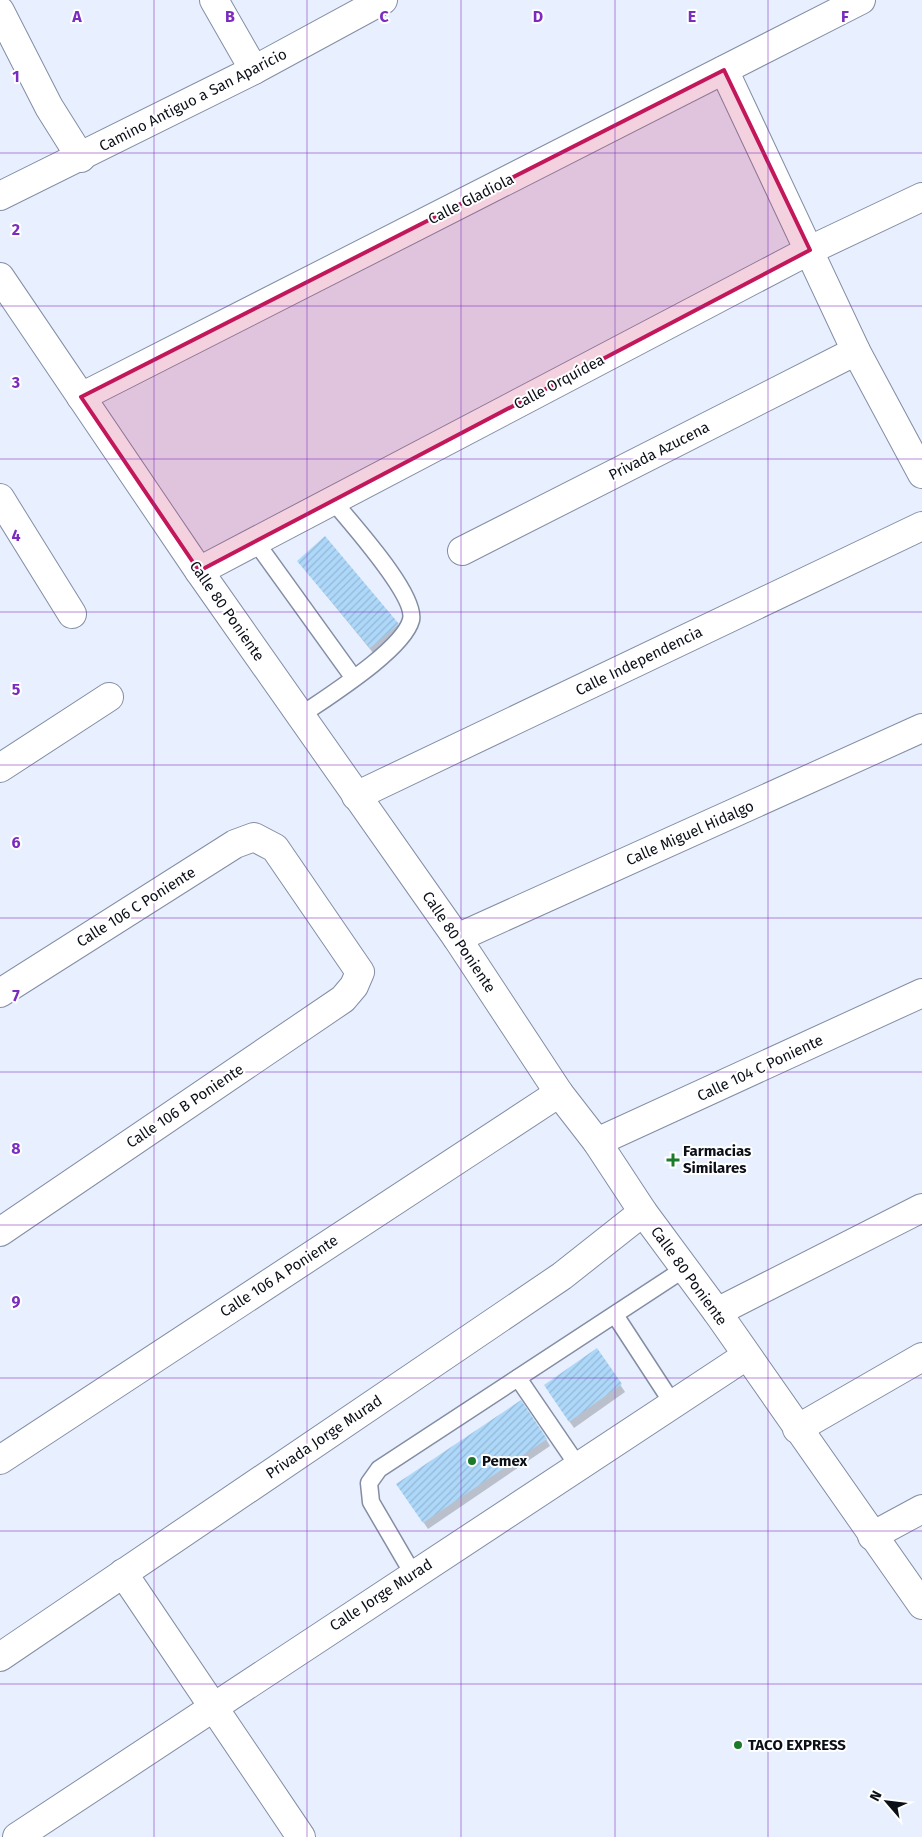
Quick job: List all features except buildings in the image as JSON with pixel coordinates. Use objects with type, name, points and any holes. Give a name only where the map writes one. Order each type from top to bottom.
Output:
[{"type":"street","points":[[214,0],[254,70]]},
{"type":"street","name":"Camino Antiguo a San Aparicio","points":[[0,196],[81,158],[254,70],[383,0]]},
{"type":"street","name":"Calle Gladiola","points":[[82,398],[861,0]]},
{"type":"street","points":[[0,11],[49,107],[81,158]]},
{"type":"street","points":[[724,70],[810,250],[856,352],[922,474]]},
{"type":"street","name":"Calle Orquídea","points":[[198,571],[810,250],[922,196]]},
{"type":"street","name":"Calle 80 Poniente","points":[[0,277],[198,571],[457,938],[559,1093],[597,1142],[643,1212],[717,1312],[797,1429],[922,1605]]},
{"type":"street","name":"Privada Azucena","points":[[462,551],[856,352]]},
{"type":"street","points":[[0,498],[72,614]]},
{"type":"street","name":"Calle Independencia","points":[[356,796],[922,526]]},
{"type":"street","points":[[0,768],[109,697]]},
{"type":"street","name":"Calle Miguel Hidalgo","points":[[457,938],[922,728]]},
{"type":"street","name":"Calle 106 C Poniente","points":[[0,993],[235,844],[254,837],[275,848]]},
{"type":"street","name":"Calle 106 B Poniente","points":[[0,1232],[344,999],[354,986],[360,972],[275,848]]},
{"type":"street","name":"Calle 104 C Poniente","points":[[597,1142],[922,993]]},
{"type":"street","name":"Calle 106 A Poniente","points":[[0,1460],[559,1093]]},
{"type":"street","points":[[717,1312],[922,1208]]},
{"type":"street","name":"Privada Jorge Murad","points":[[0,1657],[562,1276],[643,1212]]},
{"type":"street","name":"Calle Jorge Murad","points":[[16,1837],[212,1706],[746,1356]]},
{"type":"street","points":[[797,1429],[922,1357]]},
{"type":"street","points":[[872,1536],[922,1509]]},
{"type":"street","points":[[124,1573],[301,1837]]},
{"type":"lane","points":[[300,716],[393,648],[411,620],[409,603],[398,582],[333,500]]},
{"type":"lane","points":[[255,541],[353,677]]},
{"type":"lane","points":[[413,1574],[371,1502],[369,1484],[379,1469],[684,1269]]},
{"type":"lane","points":[[615,1315],[673,1404]]},
{"type":"lane","points":[[518,1378],[578,1466]]},
{"type":"highlighted area","points":[[724,70],[810,250],[199,571],[81,397]]},
{"type":"place","name":"Farmacias Similares","points":[[673,1160]]},
{"type":"place","name":"Pemex","points":[[472,1461]]},
{"type":"place","name":"TACO EXPRESS","points":[[738,1745]]}]
